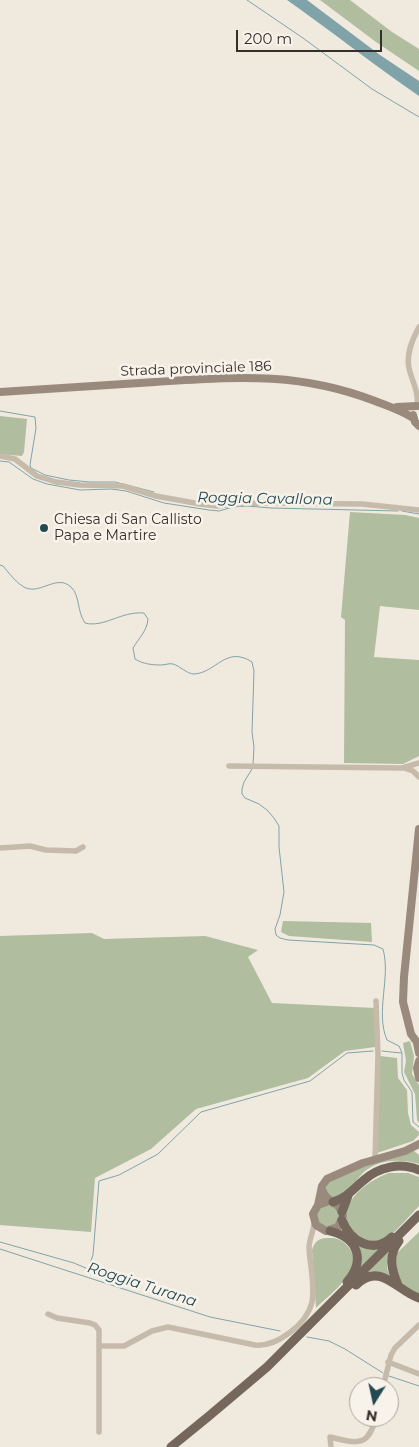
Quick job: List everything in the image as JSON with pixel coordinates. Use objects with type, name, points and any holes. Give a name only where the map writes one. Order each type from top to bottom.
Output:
[{"type":"main road","name":"Strada provinciale 186","points":[[0,392],[211,378],[262,377],[324,385],[390,406]]},
{"type":"main road","points":[[390,406],[418,405]]},
{"type":"main road","points":[[413,418],[414,411],[418,405]]},
{"type":"main road","points":[[390,406],[413,418],[419,426]]},
{"type":"main road","points":[[419,829],[403,1002],[411,1034],[418,1044],[419,1053]]},
{"type":"main road","points":[[419,1061],[416,1068],[419,1078]]},
{"type":"main road","points":[[332,1302],[336,1294],[351,1277],[357,1262],[353,1243],[342,1234],[319,1228],[314,1222],[314,1211],[318,1205],[324,1181],[375,1160],[418,1146]]},
{"type":"main road","points":[[318,1205],[348,1196],[368,1177],[385,1168],[395,1166],[419,1170]]},
{"type":"main road","points":[[321,1187],[324,1195],[331,1202],[337,1204],[349,1234],[355,1240],[364,1244],[378,1244],[387,1241],[398,1231],[409,1226]]},
{"type":"main road","points":[[328,1231],[338,1227],[348,1196]]},
{"type":"main road","points":[[171,1447],[266,1367],[419,1215]]},
{"type":"main road","points":[[398,1285],[391,1266],[391,1259],[395,1247],[409,1226]]},
{"type":"main road","points":[[332,1302],[342,1299],[360,1281],[368,1277],[385,1277],[411,1295],[419,1298]]},
{"type":"street","points":[[418,405],[417,390],[409,368],[408,357],[413,339],[419,327]]},
{"type":"street","points":[[0,456],[15,459],[37,476],[56,482],[80,485],[123,486],[156,496],[200,504],[217,506],[247,503],[362,504],[419,510]]},
{"type":"street","points":[[229,766],[402,768],[419,763]]},
{"type":"street","points":[[402,768],[413,772],[419,777]]},
{"type":"street","points":[[0,848],[30,846],[46,850],[76,850],[83,847]]},
{"type":"street","points":[[375,1160],[378,1055],[376,1002]]},
{"type":"street","points":[[100,1346],[124,1346],[152,1330],[168,1327],[255,1345],[266,1345],[276,1342],[302,1319],[311,1304],[309,1248],[314,1230],[314,1222]]},
{"type":"street","points":[[311,1240],[318,1234],[328,1231]]},
{"type":"street","points":[[48,1314],[57,1318],[95,1325],[100,1330],[99,1432]]},
{"type":"street","points":[[385,1377],[388,1362],[395,1348],[419,1325]]},
{"type":"street","points":[[388,1362],[419,1374]]},
{"type":"street","points":[[331,1447],[330,1437],[350,1442],[362,1442],[369,1439],[373,1427]]},
{"type":"green space","points":[[320,0],[350,0],[392,32],[419,49],[419,71],[376,42]]},
{"type":"green space","points":[[0,416],[27,419],[22,456],[0,454]]},
{"type":"green space","points":[[350,512],[405,515],[419,518],[419,610],[380,606],[374,657],[419,660],[419,756],[403,764],[344,763],[345,620],[341,617]]},
{"type":"green space","points":[[283,921],[371,923],[372,942],[289,936],[281,932]]},
{"type":"green space","points":[[92,933],[104,939],[205,936],[258,950],[248,957],[272,1003],[375,1008],[375,1047],[345,1051],[308,1078],[196,1109],[151,1149],[95,1178],[91,1232],[0,1225],[0,936]]},
{"type":"green space","points":[[410,1041],[414,1056],[412,1074],[419,1085],[419,1123],[417,1120],[415,1094],[404,1072],[406,1061],[403,1043]]},
{"type":"green space","points":[[380,1056],[397,1058],[398,1078],[407,1090],[408,1113],[411,1125],[419,1132],[419,1135],[413,1141],[377,1153]]},
{"type":"green space","points":[[414,1151],[419,1155],[419,1164],[405,1161],[384,1162],[365,1171],[341,1195],[331,1198],[325,1190],[328,1183],[365,1166]]},
{"type":"green space","points":[[389,1173],[408,1173],[419,1177],[419,1206],[386,1239],[379,1242],[364,1240],[357,1236],[348,1225],[346,1218],[347,1210],[353,1197],[358,1192],[376,1179]]},
{"type":"green space","points":[[328,1205],[336,1208],[339,1216],[336,1224],[328,1227],[320,1224],[317,1216],[320,1208]]},
{"type":"green space","points":[[419,1232],[419,1294],[402,1285],[393,1265],[397,1253]]},
{"type":"green space","points":[[333,1238],[342,1241],[347,1246],[353,1256],[353,1264],[350,1273],[344,1281],[316,1308],[312,1250],[315,1243],[320,1240]]},
{"type":"green space","points":[[358,1245],[382,1246],[360,1269],[361,1255]]},
{"type":"green space","points":[[388,1252],[387,1268],[390,1277],[364,1277]]},
{"type":"water","points":[[287,0],[307,0],[380,55],[419,81],[419,96],[386,72]]},
{"type":"waterway","points":[[247,0],[303,38],[372,89],[419,117]]},
{"type":"waterway","points":[[0,411],[35,417],[36,428],[31,468],[45,475],[69,480],[115,482],[154,492]]},
{"type":"waterway","name":"Roggia Cavallona","points":[[0,461],[9,462],[33,479],[47,484],[80,490],[111,489],[126,491],[164,503],[209,510],[219,511],[247,506],[398,511]]},
{"type":"waterway","name":"Roggia Cavallona","points":[[402,511],[419,514]]},
{"type":"waterway","points":[[0,565],[26,588],[37,589],[55,583],[66,584],[71,587],[76,594],[82,619],[85,623],[99,623],[128,614],[144,613],[148,619],[147,623],[133,648],[135,659],[141,662],[154,665],[173,664],[194,674],[209,669],[228,658],[243,658],[252,662],[254,671],[253,765]]},
{"type":"waterway","points":[[252,769],[244,782],[242,794],[245,798],[267,810],[279,826],[279,847],[284,892],[280,915],[275,929],[276,935],[288,940],[374,945],[383,949],[385,960],[382,1018],[384,1029],[387,1040],[399,1046],[402,1053],[402,1073],[412,1092],[413,1122],[419,1127]]},
{"type":"waterway","points":[[0,1242],[74,1263],[88,1269],[93,1255],[99,1181],[119,1175],[158,1154],[201,1112],[310,1081],[347,1053],[373,1051]]},
{"type":"waterway","points":[[382,1051],[401,1053]]},
{"type":"waterway","name":"Roggia Turana","points":[[0,1249],[210,1317],[280,1331]]},
{"type":"waterway","name":"Roggia Turana","points":[[307,1337],[329,1341],[383,1373]]},
{"type":"waterway","name":"Roggia Turana","points":[[389,1376],[419,1386]]},
{"type":"place","name":"Chiesa di San Callisto Papa e Martire","points":[[44,528]]}]
